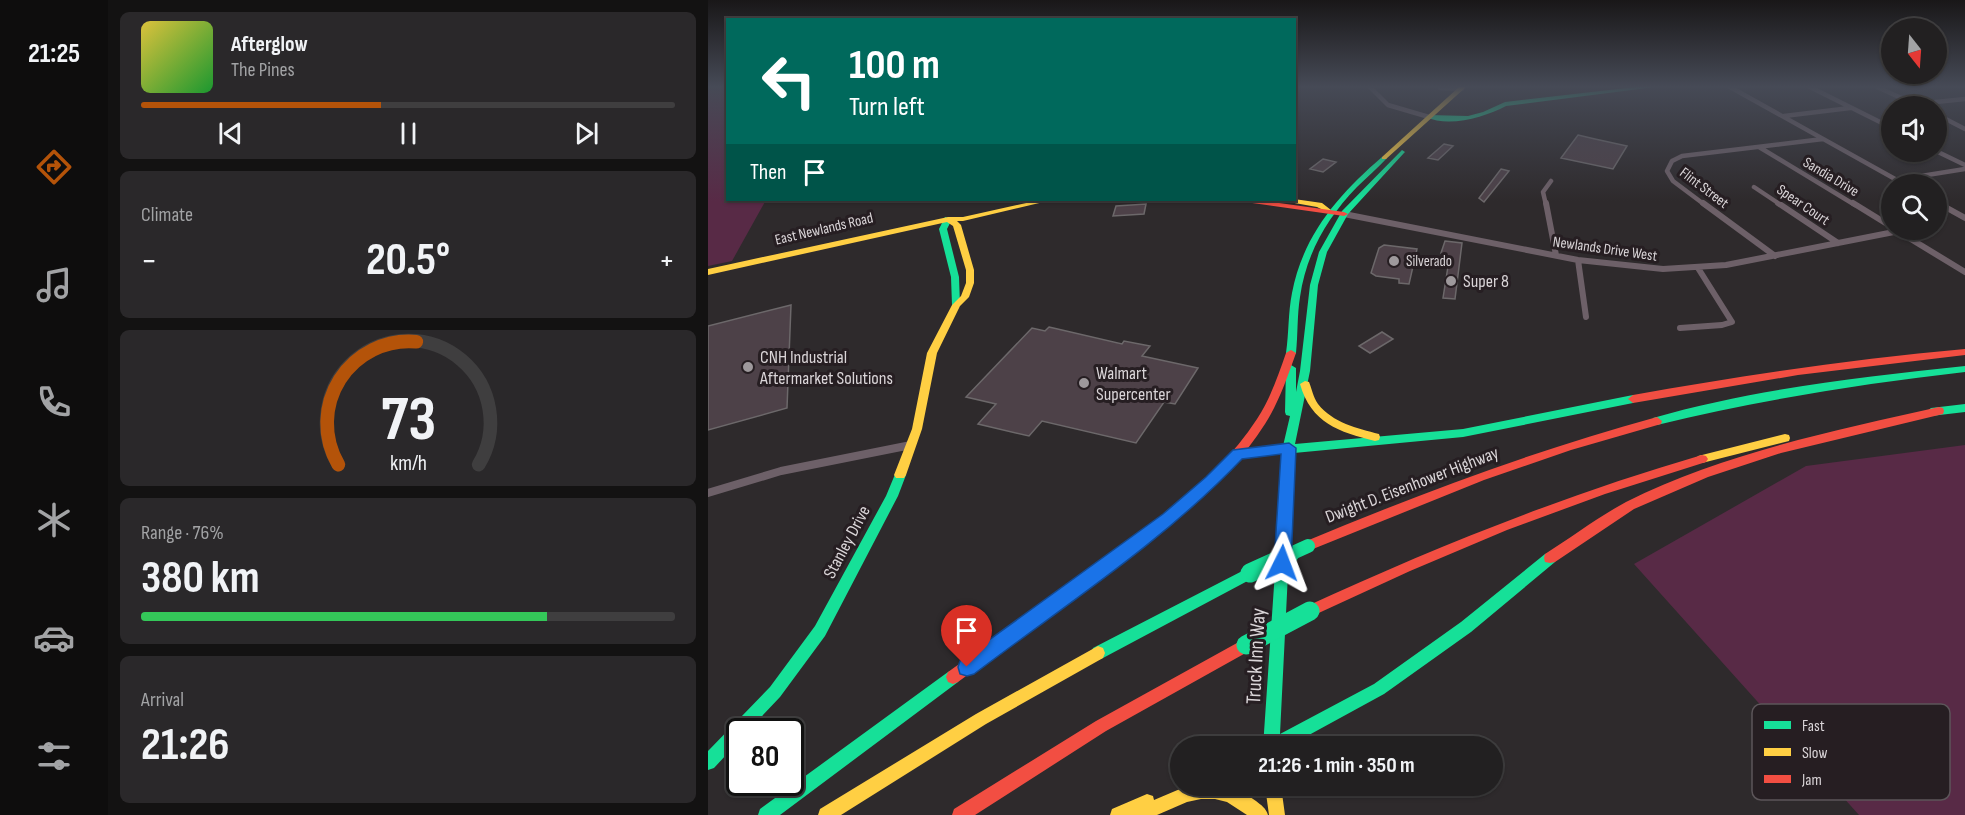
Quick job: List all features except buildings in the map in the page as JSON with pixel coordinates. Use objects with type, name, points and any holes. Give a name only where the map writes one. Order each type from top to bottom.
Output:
[{"type":"main road","name":"Truck Inn Way","points":[[1273,736],[1289,448],[1293,313],[1298,278],[1311,243],[1330,211],[1354,184],[1425,125]]},
{"type":"main road","points":[[1289,448],[1304,375],[1316,273],[1327,242],[1344,214],[1426,125]]},
{"type":"main road","name":"East Newlands Road","points":[[948,219],[961,212],[1011,201]]},
{"type":"main road","name":"East Newlands Road","points":[[708,272],[948,219],[963,219],[1044,201]]},
{"type":"main road","points":[[1251,201],[1314,212],[1330,211],[1344,214]]},
{"type":"main road","points":[[1295,201],[1319,205],[1330,211]]},
{"type":"main road","name":"Stanley Drive","points":[[708,762],[775,692],[820,631],[892,496],[922,407],[929,359],[956,305],[955,278],[943,229],[948,219]]},
{"type":"main road","points":[[766,815],[1161,525],[1198,494],[1238,454],[1271,406],[1284,378],[1292,351]]},
{"type":"main road","points":[[1238,454],[1464,433],[1656,394],[1800,369],[1965,352]]},
{"type":"main road","name":"Dwight D. Eisenhower Highway","points":[[826,815],[1004,705],[1084,659],[1250,573],[1308,546],[1441,491],[1578,443],[1629,429],[1803,390],[1965,369]]},
{"type":"main road","points":[[1304,375],[1305,393],[1322,416],[1338,426],[1359,434],[1389,440]]},
{"type":"main road","points":[[960,815],[1092,732],[1246,645],[1310,611],[1485,531],[1630,479],[1735,449],[1794,436],[1965,408]]},
{"type":"main road","points":[[1292,736],[1379,689],[1466,627],[1548,559],[1629,507],[1706,472],[1775,450],[1939,411]]},
{"type":"main road","points":[[1139,815],[1189,793],[1219,788],[1241,798],[1260,815]]},
{"type":"main road","points":[[1118,815],[1170,792]]},
{"type":"main road","points":[[1274,796],[1277,815]]},
{"type":"street","points":[[1798,125],[1885,174]]},
{"type":"street","name":"Flint Street","points":[[1775,256],[1673,181],[1666,171],[1671,161],[1682,156],[1823,139]]},
{"type":"street","name":"Sandia Drive","points":[[1759,147],[1881,220]]},
{"type":"street","points":[[1947,157],[1965,167]]},
{"type":"street","points":[[1928,174],[1965,167]]},
{"type":"street","points":[[1551,181],[1543,192],[1556,255]]},
{"type":"street","name":"Spear Court","points":[[1754,187],[1838,243]]},
{"type":"street","points":[[1947,208],[1965,218]]},
{"type":"street","name":"Newlands Drive West","points":[[1344,214],[1578,260],[1629,267],[1726,266],[1881,234]]},
{"type":"street","points":[[1913,240],[1965,272]]},
{"type":"street","points":[[1578,260],[1586,317]]},
{"type":"street","points":[[1680,328],[1722,326],[1732,322],[1698,268]]},
{"type":"street","points":[[708,493],[781,471],[911,445]]},
{"type":"shaded area","points":[[708,125],[726,125],[726,201],[765,201],[732,261],[708,266]]},
{"type":"shaded area","points":[[1965,445],[1965,815],[1859,815],[1846,800],[1950,800],[1950,704],[1759,704],[1634,564],[1806,466]]},
{"type":"traffic: fast","points":[[1289,448],[1305,371],[1314,285],[1323,252],[1345,213],[1402,152]]},
{"type":"traffic: fast","points":[[1291,353],[1295,301],[1301,272],[1316,235],[1353,187],[1384,158]]},
{"type":"traffic: fast","points":[[948,219],[943,229],[955,277],[956,305]]},
{"type":"traffic: fast","points":[[1290,412],[1291,368]]},
{"type":"traffic: fast","points":[[1657,421],[1733,403],[1810,389],[1965,369]]},
{"type":"traffic: fast","points":[[1238,454],[1463,433],[1633,399]]},
{"type":"traffic: fast","points":[[1931,412],[1965,408]]},
{"type":"traffic: fast","points":[[1273,736],[1289,440]]},
{"type":"traffic: fast","points":[[708,762],[775,692],[820,631],[892,496],[900,475]]},
{"type":"traffic: fast","points":[[1250,573],[1308,546]]},
{"type":"traffic: fast","points":[[1291,736],[1379,689],[1466,627],[1550,558]]},
{"type":"traffic: fast","points":[[1098,653],[1250,573]]},
{"type":"traffic: fast","points":[[1246,645],[1310,611]]},
{"type":"traffic: fast","points":[[766,815],[953,677]]},
{"type":"traffic: slow","points":[[1384,158],[1421,125]]},
{"type":"traffic: slow","points":[[708,272],[948,219],[963,219],[1044,201]]},
{"type":"traffic: slow","points":[[1295,201],[1319,205],[1327,210]]},
{"type":"traffic: slow","points":[[900,475],[917,429],[932,353],[956,305],[965,297],[970,283],[970,270],[957,225],[948,219]]},
{"type":"traffic: slow","points":[[1305,384],[1314,406],[1331,421],[1352,431],[1375,437]]},
{"type":"traffic: slow","points":[[1702,459],[1785,438]]},
{"type":"traffic: slow","points":[[826,815],[981,719],[1098,653]]},
{"type":"traffic: slow","points":[[1139,815],[1187,794],[1201,791],[1229,794],[1260,815]]},
{"type":"traffic: slow","points":[[1274,796],[1277,815]]},
{"type":"traffic: slow","points":[[1118,815],[1147,802]]},
{"type":"traffic: jam","points":[[1252,201],[1344,214]]},
{"type":"traffic: jam","points":[[1633,399],[1798,371],[1965,352]]},
{"type":"traffic: jam","points":[[953,677],[1157,527],[1214,478],[1261,422],[1278,389],[1291,353]]},
{"type":"traffic: jam","points":[[1550,558],[1630,506],[1704,473],[1781,449],[1939,411]]},
{"type":"traffic: jam","points":[[1308,546],[1394,510],[1524,461],[1657,421]]},
{"type":"traffic: jam","points":[[1310,611],[1406,567],[1503,527],[1601,490],[1702,459]]},
{"type":"traffic: jam","points":[[960,815],[1101,726],[1246,645]]},
{"type":"place","name":"Silverado","points":[[1394,261]]},
{"type":"place","name":"Super 8","points":[[1451,281]]},
{"type":"place","name":"CNH Industrial Aftermarket Solutions","points":[[748,367]]},
{"type":"place","name":"Walmart Supercenter","points":[[1084,383]]},
{"type":"route","points":[[967,667],[1136,544],[1191,500],[1238,454],[1289,448],[1282,563]]}]
